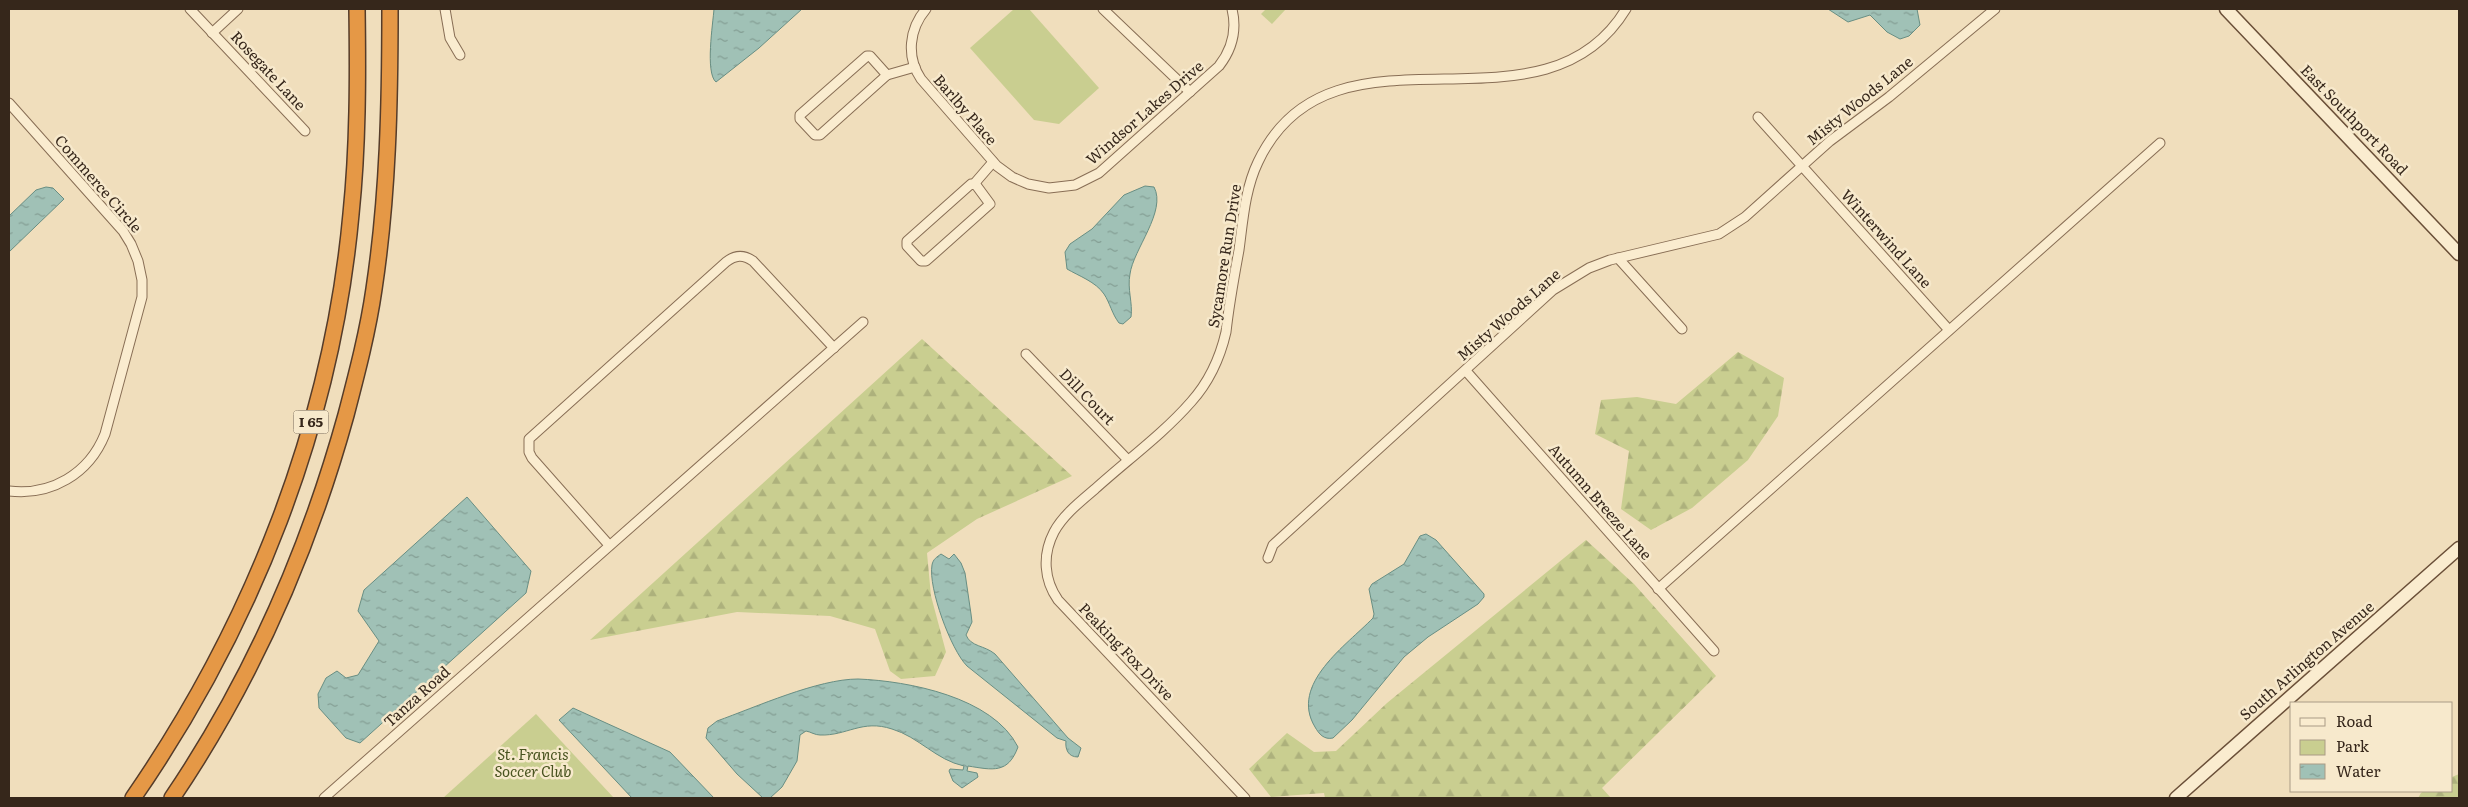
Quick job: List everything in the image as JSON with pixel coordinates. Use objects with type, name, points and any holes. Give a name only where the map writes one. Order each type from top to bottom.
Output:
[{"type":"highway","name":"I 65","points":[[133,798],[163,755],[204,686],[238,620],[267,551],[297,470],[315,409],[343,280],[351,215],[357,103],[357,9]]},
{"type":"highway","name":"I 65","points":[[172,798],[232,704],[297,566],[330,473],[360,362],[374,291],[383,221],[388,156],[390,9]]},
{"type":"street","name":"Rosegate Lane","points":[[190,9],[305,131]]},
{"type":"street","points":[[212,33],[238,9]]},
{"type":"street","points":[[446,9],[450,38],[460,55]]},
{"type":"street","name":"Barlby Place","points":[[926,9],[917,22],[912,34],[911,48],[915,67],[921,79],[993,162],[1007,174],[1028,184]]},
{"type":"street","points":[[1103,9],[1190,92]]},
{"type":"street","name":"Windsor Lakes Drive","points":[[1028,184],[1045,188],[1061,187],[1089,179],[1108,166],[1219,66],[1230,48],[1234,28],[1232,9]]},
{"type":"street","name":"Sycamore Run Drive","points":[[1074,508],[1190,403],[1213,370],[1226,332],[1251,180],[1267,146],[1294,115],[1328,94],[1365,83],[1519,76],[1547,70],[1566,63],[1590,48],[1608,33],[1626,9]]},
{"type":"street","name":"Misty Woods Lane","points":[[1268,558],[1273,545],[1553,290],[1589,268],[1618,258],[1719,234],[1751,212],[1830,141],[1889,97],[1995,9]]},
{"type":"street","name":"East Southport Road","points":[[2226,9],[2459,254]]},
{"type":"street","points":[[887,75],[870,56],[867,56],[801,114],[800,119],[816,135],[820,135],[887,75],[915,67]]},
{"type":"street","name":"Commerce Circle","points":[[9,103],[123,231],[131,244],[140,271],[142,291],[140,306],[105,434],[96,452],[70,478],[48,488],[36,492],[9,491]]},
{"type":"street","name":"Winterwind Lane","points":[[1758,117],[1949,330]]},
{"type":"street","points":[[1658,589],[2160,143]]},
{"type":"street","points":[[974,184],[990,200],[990,205],[926,261],[921,261],[907,246],[907,241],[974,184],[993,162]]},
{"type":"street","points":[[609,545],[532,458],[528,452],[530,439],[726,262],[739,256],[747,256],[834,348]]},
{"type":"street","points":[[1618,258],[1682,329]]},
{"type":"street","name":"Tanza Road","points":[[324,798],[863,322]]},
{"type":"street","name":"Dill Court","points":[[1026,354],[1128,460]]},
{"type":"street","name":"Autumn Breeze Lane","points":[[1466,371],[1714,652]]},
{"type":"street","name":"Peaking Fox Drive","points":[[1074,508],[1054,532],[1048,549],[1045,562],[1050,588],[1058,600],[1245,798]]},
{"type":"street","name":"South Arlington Avenue","points":[[2176,798],[2459,548]]},
{"type":"green space","points":[[1014,9],[1029,9],[1099,88],[1059,124],[1034,120],[970,48]]},
{"type":"green space","points":[[1266,9],[1286,9],[1272,24],[1261,14]]},
{"type":"green space","points":[[922,339],[1072,476],[977,519],[927,553],[931,596],[946,652],[935,676],[901,679],[890,671],[875,629],[830,616],[737,612],[590,640]]},
{"type":"green space","points":[[1738,352],[1784,378],[1778,416],[1748,460],[1692,508],[1651,530],[1621,509],[1629,451],[1595,434],[1601,400],[1637,397],[1676,404]]},
{"type":"green space","points":[[1586,540],[1634,584],[1716,676],[1602,788],[1611,798],[1325,798],[1324,793],[1271,797],[1249,769],[1287,733],[1314,752],[1336,751],[1387,703]]},
{"type":"green space","name":"St. Francis Soccer Club","points":[[536,714],[614,798],[443,798]]},
{"type":"green space","points":[[2459,774],[2459,798],[2418,798],[2422,792],[2453,792],[2453,777]]},
{"type":"water","points":[[714,9],[802,9],[759,48],[716,82],[713,77],[710,59]]},
{"type":"water","points":[[1828,9],[1917,9],[1920,25],[1909,36],[1900,39],[1887,32],[1870,15],[1848,22]]},
{"type":"water","points":[[1145,186],[1154,187],[1157,197],[1156,207],[1153,219],[1132,264],[1129,280],[1131,317],[1123,324],[1117,320],[1101,290],[1067,269],[1065,252],[1070,244],[1092,229],[1124,195]]},
{"type":"water","points":[[46,187],[53,188],[64,199],[9,252],[9,216],[36,190]]},
{"type":"water","points":[[467,497],[531,571],[526,593],[360,743],[346,738],[319,708],[318,694],[326,678],[337,671],[346,678],[358,675],[379,641],[358,611],[364,590]]},
{"type":"water","points":[[1426,534],[1436,540],[1484,594],[1484,597],[1478,604],[1428,637],[1404,657],[1352,720],[1333,738],[1324,737],[1315,727],[1309,711],[1309,696],[1315,681],[1324,666],[1373,618],[1374,614],[1369,589],[1372,584],[1404,564],[1420,536]]},
{"type":"water","points":[[941,554],[949,559],[954,554],[961,563],[965,573],[972,622],[966,635],[968,639],[995,654],[1068,738],[1081,748],[1078,757],[1072,756],[1068,752],[1066,741],[1057,738],[967,666],[961,658],[954,647],[942,618],[934,588],[932,565],[934,560]]},
{"type":"water","points":[[858,679],[901,683],[924,688],[970,704],[1006,730],[1018,747],[1014,756],[1004,766],[999,768],[985,769],[968,766],[967,771],[977,773],[978,777],[962,788],[953,781],[949,771],[950,769],[963,770],[964,766],[945,759],[911,737],[892,729],[872,726],[830,735],[816,735],[806,731],[800,735],[797,761],[782,787],[770,798],[763,798],[737,774],[706,738],[708,728],[717,721],[806,689],[842,680]]},
{"type":"water","points":[[573,708],[670,752],[714,798],[632,798],[559,720]]}]
